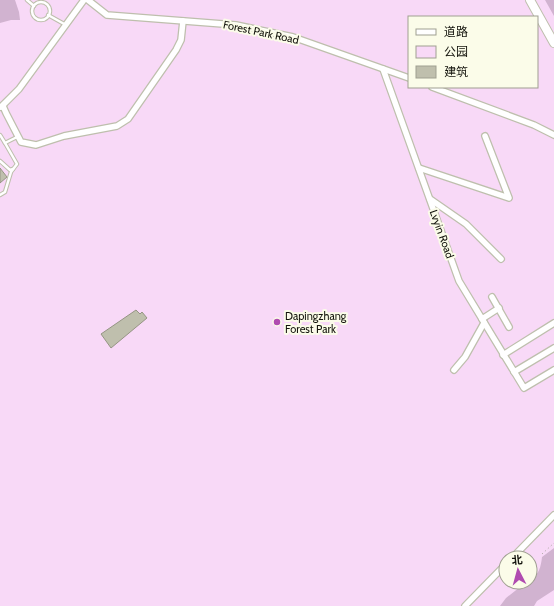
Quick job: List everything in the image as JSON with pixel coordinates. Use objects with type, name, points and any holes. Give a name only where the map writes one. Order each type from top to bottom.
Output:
[{"type":"street","points":[[84,0],[20,89],[2,107],[21,142],[36,145],[64,136],[117,126],[128,119],[176,50],[181,40],[183,21]]},
{"type":"street","name":"Forest Park Road","points":[[88,0],[107,15],[236,25],[293,37],[408,78]]},
{"type":"street","points":[[530,0],[554,43]]},
{"type":"street","name":"Lvyin Road","points":[[383,69],[459,281],[524,388],[554,370]]},
{"type":"street","points":[[435,88],[534,125],[554,135]]},
{"type":"street","points":[[418,168],[509,198],[485,136]]},
{"type":"street","points":[[430,199],[466,224],[501,259]]},
{"type":"street","points":[[492,297],[509,327]]},
{"type":"street","points":[[454,370],[465,356],[483,321],[498,308]]},
{"type":"street","points":[[504,355],[554,323]]},
{"type":"street","points":[[514,372],[554,348]]},
{"type":"street","points":[[520,550],[554,515]]},
{"type":"street","points":[[465,606],[498,572]]},
{"type":"lane","points":[[27,0],[34,6]]},
{"type":"lane","points":[[38,2],[46,4],[49,9],[48,15],[42,19],[36,18],[33,14],[34,6],[38,2]]},
{"type":"lane","points":[[48,15],[66,26]]},
{"type":"lane","points":[[0,134],[17,164],[13,169],[5,192],[0,195]]},
{"type":"lane","points":[[4,143],[18,136]]},
{"type":"lane","points":[[0,161],[10,170],[13,169]]},
{"type":"path","points":[[542,554],[554,543]]},
{"type":"green space","name":"Dapingzhang Forest Park","points":[[0,0],[554,0],[554,606],[0,606]]},
{"type":"shaded area","points":[[0,0],[15,0],[20,20],[11,20],[0,23]]},
{"type":"shaded area","points":[[545,0],[554,0],[554,16]]},
{"type":"shaded area","points":[[554,548],[554,590],[537,601],[534,606],[500,606],[506,598],[516,590],[538,590],[538,572],[542,557]]},
{"type":"building","points":[[0,168],[7,177],[0,183]]},
{"type":"building","points":[[136,310],[140,314],[142,312],[147,318],[111,348],[101,334]]},
{"type":"place","name":"Dapingzhang Forest Park","points":[[277,322]]}]
